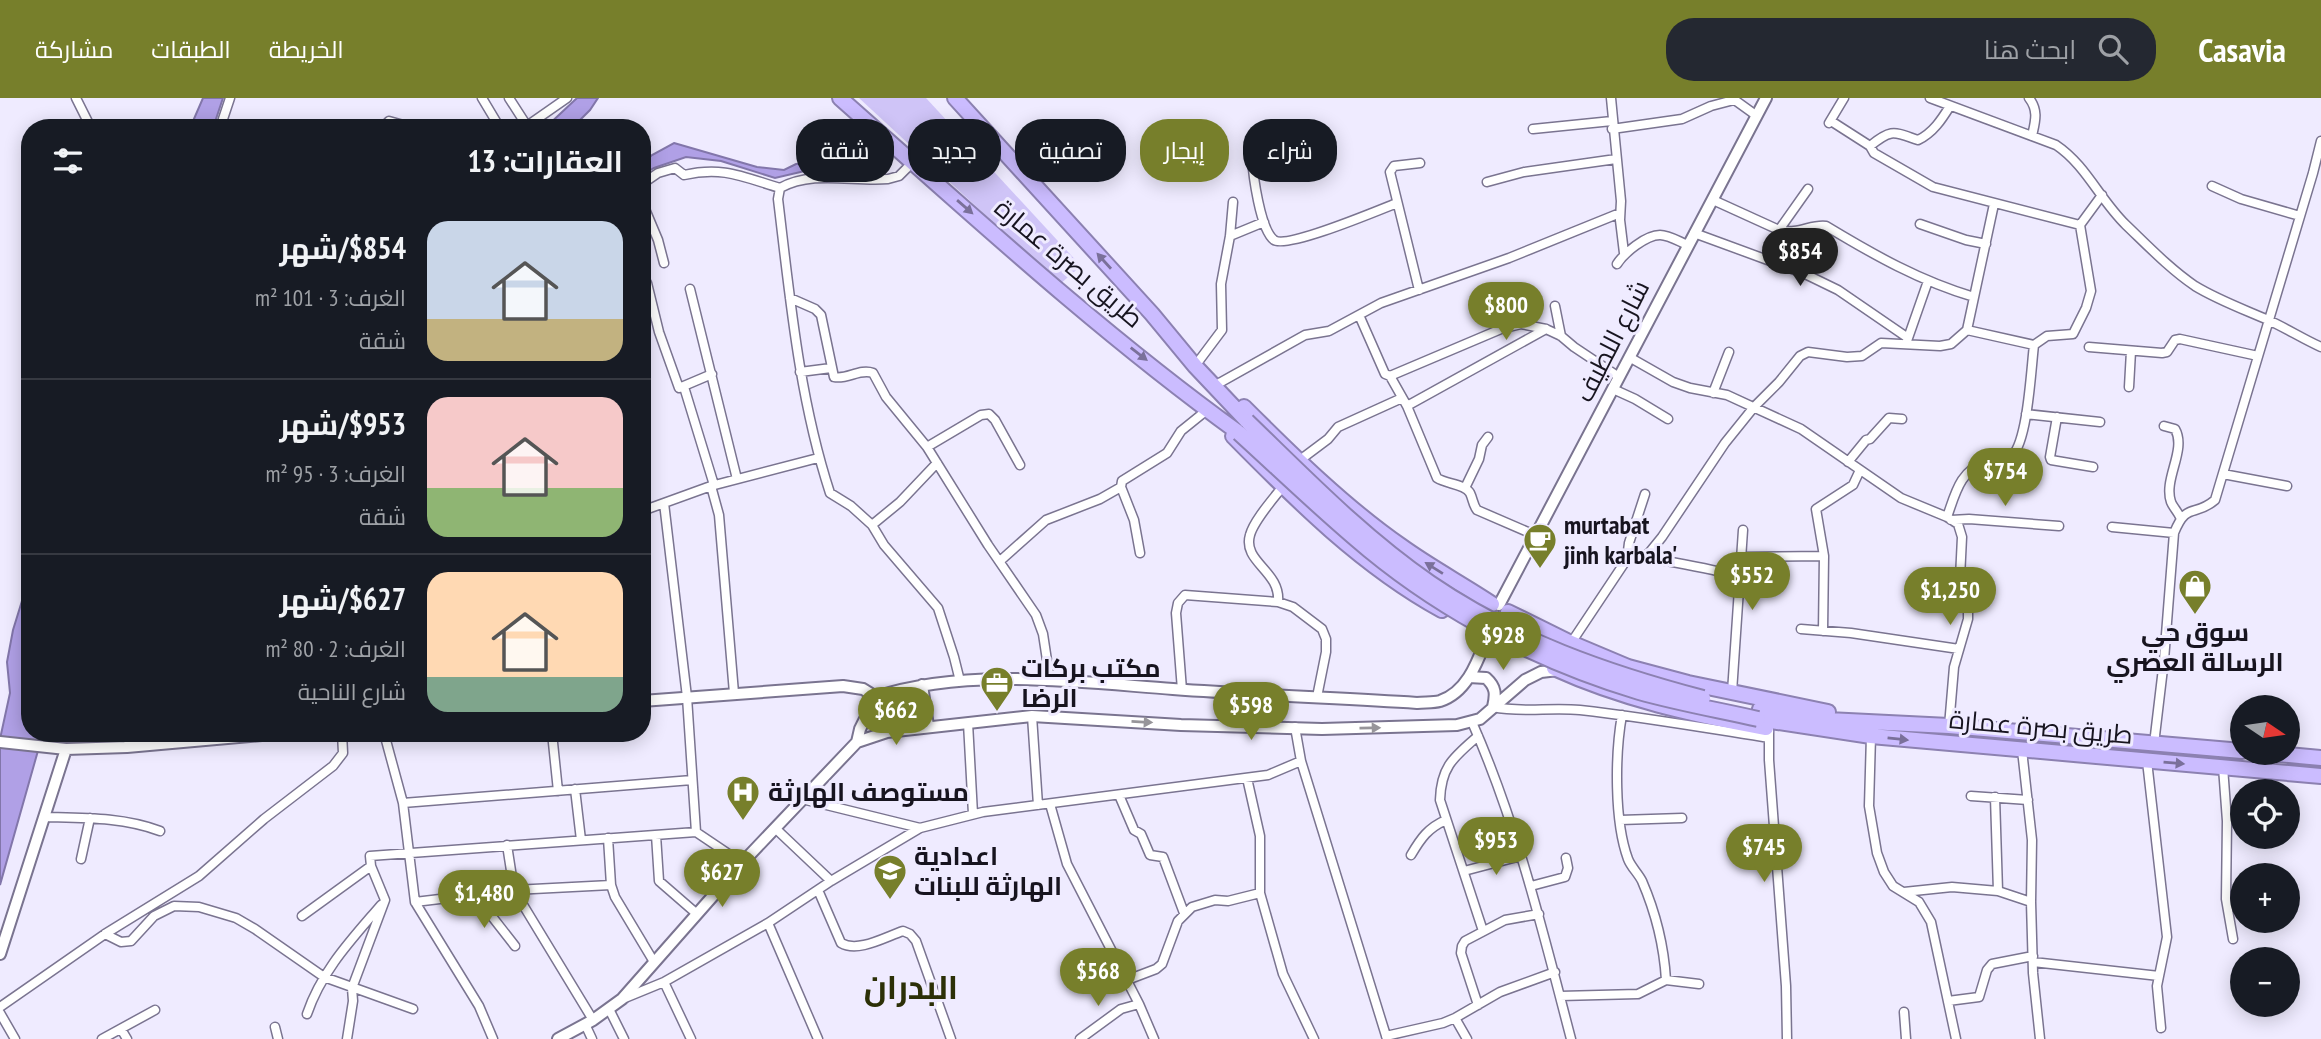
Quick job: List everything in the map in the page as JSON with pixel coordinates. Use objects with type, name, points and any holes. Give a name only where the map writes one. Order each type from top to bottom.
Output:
[{"type":"highway","name":"طريق بصرة عمارة","points":[[840,98],[908,158]]},
{"type":"highway","name":"طريق بصرة عمارة","points":[[955,98],[1152,314],[1214,386],[1243,427]]},
{"type":"highway","name":"طريق بصرة عمارة","points":[[936,182],[1098,322],[1207,410],[1243,427]]},
{"type":"highway","points":[[1214,386],[1229,391],[1326,486],[1377,529],[1429,565],[1500,607],[1571,643],[1628,667],[1732,692],[1858,716],[1872,729]]},
{"type":"highway","points":[[1207,410],[1328,527],[1404,587],[1458,619],[1542,663],[1607,690],[1663,706],[1764,724]]},
{"type":"highway","points":[[1243,427],[1368,549],[1442,603],[1490,631],[1542,656],[1616,684],[1764,724]]},
{"type":"highway","points":[[1542,663],[1538,653],[1541,642],[1555,635]]},
{"type":"highway","name":"طريق بصرة عمارة","points":[[1764,724],[1872,729],[1949,726],[2230,750]]},
{"type":"highway","name":"طريق بصرة عمارة","points":[[1872,729],[2022,750],[2321,776]]},
{"type":"highway","points":[[2300,756],[2321,758]]},
{"type":"main road","name":"شارع اللطيف","points":[[1500,607],[1766,98]]},
{"type":"main road","points":[[1500,607],[1509,625],[1506,630],[1487,633],[1477,621],[1481,609],[1500,607]]},
{"type":"main road","points":[[651,700],[843,686],[863,689],[876,697],[922,685],[960,681],[1050,680],[1418,703],[1439,701],[1458,692],[1469,677],[1487,633]]},
{"type":"main road","points":[[857,742],[887,732],[1032,716],[1322,729],[1423,727],[1472,722],[1480,719],[1525,680],[1541,672],[1558,670]]},
{"type":"main road","points":[[1469,677],[1486,678],[1493,684],[1496,694],[1493,707]]},
{"type":"main road","points":[[922,685],[928,726]]},
{"type":"main road","points":[[558,1039],[622,999],[742,863],[857,742],[876,697]]},
{"type":"main road","points":[[869,711],[875,723],[887,732]]},
{"type":"main road","points":[[0,742],[66,749],[183,742]]},
{"type":"main road","points":[[0,954],[66,749]]},
{"type":"street","points":[[76,98],[86,119]]},
{"type":"street","points":[[223,119],[230,98]]},
{"type":"street","points":[[482,98],[495,119]]},
{"type":"street","points":[[509,98],[521,119]]},
{"type":"street","points":[[538,119],[568,98]]},
{"type":"street","points":[[1611,98],[1625,253]]},
{"type":"street","points":[[1844,98],[1830,122],[1870,146],[1874,153],[1933,187],[2080,225]]},
{"type":"street","points":[[1930,98],[2056,145],[2070,155],[2118,217],[2156,254],[2194,285],[2228,304],[2269,320],[2321,347]]},
{"type":"street","points":[[2029,98],[2035,106],[2036,114],[2032,136]]},
{"type":"street","points":[[1533,129],[1682,119],[1733,99],[1757,116]]},
{"type":"street","points":[[1870,146],[1888,132],[1897,132],[1918,140],[1924,138],[1938,125],[1950,106]]},
{"type":"street","points":[[2154,744],[2174,533],[2180,517],[2191,511],[2205,509],[2215,500],[2300,216],[2317,173],[2321,141]]},
{"type":"street","points":[[1487,182],[1535,170],[1616,159]]},
{"type":"street","points":[[1419,290],[1391,168],[1420,163]]},
{"type":"street","points":[[651,178],[658,173],[675,169],[684,175],[721,171],[780,188],[792,181],[813,177],[888,179],[899,176],[908,167]]},
{"type":"street","points":[[1255,182],[1264,222],[1276,242],[1312,235],[1397,203]]},
{"type":"street","points":[[2212,186],[2241,199],[2300,216]]},
{"type":"street","points":[[780,188],[778,199],[800,372],[818,458],[830,493],[851,506],[872,525],[884,545],[938,608],[960,681]]},
{"type":"street","points":[[1779,230],[1808,189]]},
{"type":"street","points":[[1967,330],[2034,345],[2047,336],[2073,334],[2087,308],[2091,291],[2080,225],[2102,195]]},
{"type":"street","points":[[1713,200],[1779,230],[1789,232],[1819,225],[1826,226],[1882,260],[1974,298]]},
{"type":"street","points":[[1195,366],[1222,330],[1221,284],[1233,202]]},
{"type":"street","points":[[1627,559],[1649,553],[1711,463],[1754,407],[1800,356],[1808,352],[1847,357],[1862,356],[1881,343],[1907,341],[1940,346],[1951,344],[1967,330],[1994,204]]},
{"type":"street","points":[[1214,386],[1305,335],[1329,331],[1381,303],[1509,258],[1620,213]]},
{"type":"street","points":[[1230,236],[1264,222]]},
{"type":"street","points":[[651,223],[664,263]]},
{"type":"street","points":[[1920,224],[1986,244]]},
{"type":"street","points":[[1694,233],[1803,273],[1838,290],[1907,341]]},
{"type":"street","points":[[1617,264],[1625,253],[1658,235],[1688,245]]},
{"type":"street","points":[[1907,341],[1928,281]]},
{"type":"street","points":[[690,289],[737,479]]},
{"type":"street","points":[[651,299],[677,386],[684,387],[712,374]]},
{"type":"street","points":[[790,299],[815,309],[821,315],[834,376],[841,378],[867,370],[873,373],[886,397],[927,447],[1036,615],[1043,634],[1050,680]]},
{"type":"street","points":[[1555,306],[1561,336]]},
{"type":"street","points":[[1359,315],[1385,374],[1390,376],[1404,402],[1437,478],[1465,488],[1470,493],[1476,510],[1537,536]]},
{"type":"street","points":[[1390,376],[1501,329],[1521,324],[1561,336],[1574,348],[1619,377]]},
{"type":"street","points":[[1300,460],[1328,439],[1338,427],[1404,402],[1546,330]]},
{"type":"street","points":[[2088,346],[2162,353],[2167,352],[2175,340],[2180,340],[2258,356]]},
{"type":"street","points":[[1949,519],[1962,478],[1970,470],[1986,463],[2004,461],[2012,456],[2018,447],[2026,414],[2034,345]]},
{"type":"street","points":[[2129,387],[2132,351]]},
{"type":"street","points":[[1713,393],[1729,352]]},
{"type":"street","points":[[1629,357],[1673,382],[1727,395],[1801,429],[1901,498],[1958,524],[1962,537],[1960,578],[1968,619],[1954,667],[1949,726]]},
{"type":"street","points":[[800,372],[831,368]]},
{"type":"street","points":[[684,387],[719,515],[734,693]]},
{"type":"street","points":[[1613,389],[1668,419]]},
{"type":"street","points":[[1140,553],[1134,520],[1122,481],[1167,453],[1181,431],[1207,410]]},
{"type":"street","points":[[927,447],[981,415],[989,414],[1020,465]]},
{"type":"street","points":[[2026,414],[2100,422]]},
{"type":"street","points":[[2057,417],[2051,460],[2093,467]]},
{"type":"street","points":[[1848,462],[1889,418],[1902,419]]},
{"type":"street","points":[[2164,426],[2175,429],[2179,437],[2170,501],[2180,517]]},
{"type":"street","points":[[1465,488],[1479,459],[1482,445],[1488,437]]},
{"type":"street","points":[[651,508],[712,485],[818,458]]},
{"type":"street","points":[[872,525],[900,502],[937,463]]},
{"type":"street","points":[[1823,631],[1824,556],[1816,509],[1853,485],[1860,470]]},
{"type":"street","points":[[2223,474],[2287,486]]},
{"type":"street","points":[[1278,602],[1276,582],[1254,558],[1249,548],[1249,536],[1284,485]]},
{"type":"street","points":[[1000,562],[1046,520],[1100,499],[1122,487]]},
{"type":"street","points":[[1571,643],[1627,559],[1629,543],[1645,494]]},
{"type":"street","points":[[664,503],[688,697],[696,832]]},
{"type":"street","points":[[1949,519],[2059,526]]},
{"type":"street","points":[[2112,527],[2174,533]]},
{"type":"street","points":[[1732,692],[1743,530]]},
{"type":"street","points":[[1641,556],[1713,569],[1740,577]]},
{"type":"street","points":[[1741,557],[1824,556]]},
{"type":"street","points":[[1182,690],[1176,613],[1178,603],[1185,596],[1278,602],[1293,607],[1322,629],[1326,639],[1326,652],[1317,697]]},
{"type":"street","points":[[1801,629],[1959,649]]},
{"type":"street","points":[[1493,707],[1764,724],[1786,986],[1787,1039]]},
{"type":"street","points":[[1622,715],[1618,738],[1620,820],[1628,859],[1642,881],[1658,931],[1666,980]]},
{"type":"street","points":[[1032,716],[1038,805]]},
{"type":"street","points":[[1472,722],[1490,762],[1531,886],[1571,1039]]},
{"type":"street","points":[[968,723],[972,814]]},
{"type":"street","points":[[1295,727],[1301,761],[1387,1037],[1455,1018],[1500,992],[1555,972]]},
{"type":"street","points":[[1872,729],[1869,806],[1877,853],[1884,872],[1894,886],[1919,902],[1931,922],[1956,1039]]},
{"type":"street","points":[[1478,736],[1453,757],[1440,782],[1440,800],[1483,931]]},
{"type":"street","points":[[127,747],[129,742]]},
{"type":"street","points":[[15,1039],[0,1010],[106,933],[199,876],[264,819],[333,766],[343,753],[342,742]]},
{"type":"street","points":[[386,742],[403,803],[415,902],[479,1006],[493,1039]]},
{"type":"street","points":[[553,742],[558,791]]},
{"type":"street","points":[[2022,750],[2032,840],[2033,959],[2040,1039]]},
{"type":"street","points":[[622,999],[664,982],[768,923],[831,881],[920,828],[972,814],[1268,775],[1301,761]]},
{"type":"street","points":[[2147,761],[2167,937],[2157,986],[2161,1028]]},
{"type":"street","points":[[2223,767],[2227,821],[2226,899],[2233,939]]},
{"type":"street","points":[[1247,778],[1260,835],[1260,893],[1283,974],[1314,1039]]},
{"type":"street","points":[[403,803],[692,780]]},
{"type":"street","points":[[575,789],[581,840]]},
{"type":"street","points":[[1119,795],[1134,830],[1141,834],[1150,855],[1163,857],[1184,913]]},
{"type":"street","points":[[1970,796],[2028,800]]},
{"type":"street","points":[[1995,797],[1998,891]]},
{"type":"street","points":[[802,799],[920,828]]},
{"type":"street","points":[[1050,804],[1067,863],[1154,1039]]},
{"type":"street","points":[[44,817],[138,823],[160,831]]},
{"type":"street","points":[[81,859],[90,818]]},
{"type":"street","points":[[1620,820],[1682,818]]},
{"type":"street","points":[[1411,855],[1432,826],[1446,820]]},
{"type":"street","points":[[775,828],[831,881]]},
{"type":"street","points":[[346,1039],[353,1001],[352,988],[386,900],[371,866],[370,856],[696,832],[742,863]]},
{"type":"street","points":[[656,835],[659,881],[696,914]]},
{"type":"street","points":[[608,838],[611,885],[615,897],[654,962]]},
{"type":"street","points":[[507,845],[514,890],[589,1022],[592,1039]]},
{"type":"street","points":[[1464,871],[1521,856]]},
{"type":"street","points":[[1531,886],[1565,877],[1568,868],[1566,858]]},
{"type":"street","points":[[302,916],[371,866]]},
{"type":"street","points":[[415,902],[514,890],[611,885]]},
{"type":"street","points":[[1904,892],[1952,887],[1998,891],[2031,902]]},
{"type":"street","points":[[818,890],[841,943],[846,946],[856,947],[902,931],[910,934],[916,941],[951,1039]]},
{"type":"street","points":[[1127,980],[1162,964],[1178,921],[1192,907],[1260,893]]},
{"type":"street","points":[[476,895],[515,946]]},
{"type":"street","points":[[307,1014],[336,956],[386,900]]},
{"type":"street","points":[[106,933],[121,942],[131,940],[155,916],[174,906],[199,907],[236,918],[324,976],[413,1009]]},
{"type":"street","points":[[1478,1006],[1461,953],[1465,941],[1505,920],[1539,914]]},
{"type":"street","points":[[768,923],[818,1039]]},
{"type":"street","points":[[1948,1001],[1979,997],[1987,970],[1992,964],[2033,959],[2159,976]]},
{"type":"street","points":[[1560,996],[1638,994],[1666,980],[1699,984]]},
{"type":"street","points":[[664,982],[691,1039]]},
{"type":"street","points":[[1080,1039],[1121,1009],[1139,1004]]},
{"type":"street","points":[[608,1009],[624,1039]]},
{"type":"street","points":[[102,1039],[155,1010]]},
{"type":"street","points":[[1904,1012],[1906,1039]]},
{"type":"street","points":[[1455,1018],[1467,1039]]},
{"type":"street","points":[[275,1027],[278,1039]]},
{"type":"street","points":[[121,1029],[127,1039]]},
{"type":"shaded area","points":[[203,98],[223,98],[216,119],[194,119]]},
{"type":"shaded area","points":[[577,98],[598,98],[581,119],[555,119]]},
{"type":"shaded area","points":[[859,98],[926,98],[945,119],[908,119],[908,143],[894,130],[894,119],[882,119]]},
{"type":"shaded area","points":[[674,143],[757,167],[784,170],[796,164],[796,173],[775,178],[721,161],[686,157],[651,170],[651,156]]},
{"type":"shaded area","points":[[1001,179],[1081,266],[1060,284],[950,182],[1001,182]]},
{"type":"shaded area","points":[[21,604],[21,742],[40,742],[0,885],[0,739],[10,693],[7,662]]},
{"type":"place","name":"murtabat jinh karbala'","points":[[1540,570]]},
{"type":"place","name":"سوق حي الرسالة العصري","points":[[2195,616]]},
{"type":"place","name":"مكتب بركات الرضا","points":[[997,713]]},
{"type":"place","name":"مستوصف الهارثة","points":[[743,822]]},
{"type":"place","name":"اعدادية الهارثة للبنات","points":[[890,901]]},
{"type":"district","name":"البدران","points":[[911,987]]}]
